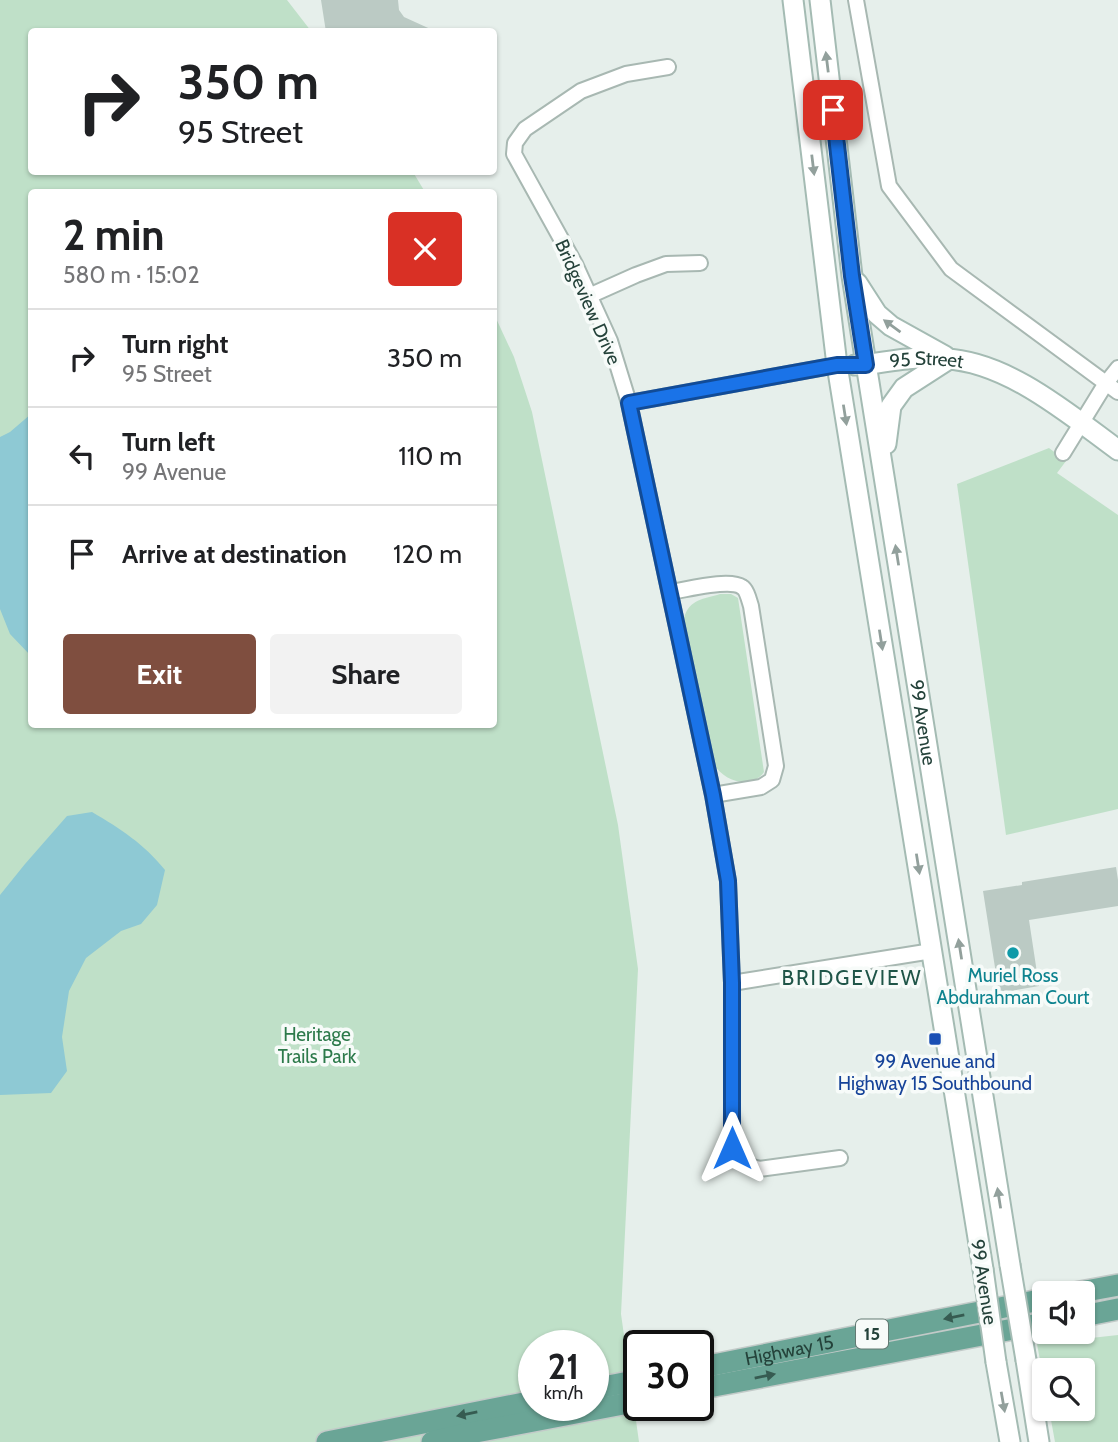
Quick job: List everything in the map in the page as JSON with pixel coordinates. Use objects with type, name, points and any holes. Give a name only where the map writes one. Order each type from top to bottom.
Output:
[{"type":"main road","name":"99 Avenue","points":[[793,0],[837,365],[1010,1442]]},
{"type":"main road","name":"99 Avenue","points":[[820,0],[852,276],[1039,1442]]},
{"type":"main road","points":[[852,276],[877,314],[891,326],[949,359],[904,388],[891,406],[883,466]]},
{"type":"main road","name":"95 Street","points":[[837,365],[866,365],[910,358],[949,359],[977,364],[1029,387],[1118,450]]},
{"type":"main road","points":[[1095,1289],[1118,1285]]},
{"type":"main road","name":"Highway 15","points":[[714,1365],[1032,1302]]},
{"type":"main road","name":"Highway 15","points":[[714,1386],[1032,1325]]},
{"type":"main road","points":[[327,1442],[518,1404]]},
{"type":"main road","points":[[432,1442],[623,1404]]},
{"type":"street","points":[[856,0],[889,186],[951,269],[1112,387]]},
{"type":"street","name":"Bridgeview Drive","points":[[668,67],[626,74],[581,91],[525,130],[515,143],[514,154],[575,264],[610,341],[629,403],[713,795],[728,881],[732,983],[732,1148],[737,1158],[747,1166],[759,1168],[840,1158]]},
{"type":"street","points":[[589,296],[666,264],[699,263]]},
{"type":"street","name":"95 Street","points":[[629,403],[837,365]]},
{"type":"street","points":[[1063,453],[1112,387],[1118,368]]},
{"type":"street","points":[[670,593],[729,583],[742,587],[751,606],[776,766],[772,780],[761,787],[713,795]]},
{"type":"street","points":[[732,983],[932,951]]},
{"type":"green space","name":"Heritage Trails Park","points":[[0,0],[287,0],[309,28],[28,28],[28,175],[415,175],[423,189],[28,189],[28,728],[497,728],[497,320],[514,357],[532,412],[618,825],[638,969],[621,1314],[623,1421],[636,1421],[639,1442],[0,1442]]},
{"type":"green space","points":[[1049,448],[1066,461],[1057,473],[1118,515],[1118,809],[1006,835],[957,484]]},
{"type":"green space","points":[[720,594],[731,594],[738,598],[764,772],[753,781],[738,782],[731,779],[714,764],[684,618],[693,603]]},
{"type":"green space","points":[[1118,1335],[1118,1442],[1055,1442],[1051,1421],[1095,1421],[1095,1358],[1040,1358],[1037,1344],[1095,1344],[1095,1338]]},
{"type":"water","points":[[28,417],[28,653],[10,634],[0,609],[0,437]]},
{"type":"water","points":[[92,812],[132,838],[165,870],[157,905],[141,924],[121,931],[86,958],[69,991],[62,1037],[67,1071],[51,1093],[0,1095],[0,895],[67,816]]},
{"type":"building","points":[[321,0],[398,0],[399,10],[404,17],[428,28],[325,28]]},
{"type":"building","name":"Muriel Ross Abdurahman Court","points":[[1116,867],[1118,906],[1029,920],[1039,986],[999,993],[983,891]]},
{"type":"place","name":"Muriel Ross Abdurahman Court","points":[[1013,953]]},
{"type":"place","name":"99 Avenue and Highway 15 Southbound","points":[[935,1039]]},
{"type":"district","name":"BRIDGEVIEW","points":[[852,977]]},
{"type":"route","points":[[732,1148],[732,983],[728,881],[713,795],[629,403],[837,365],[866,365],[852,276],[833,110]]}]
